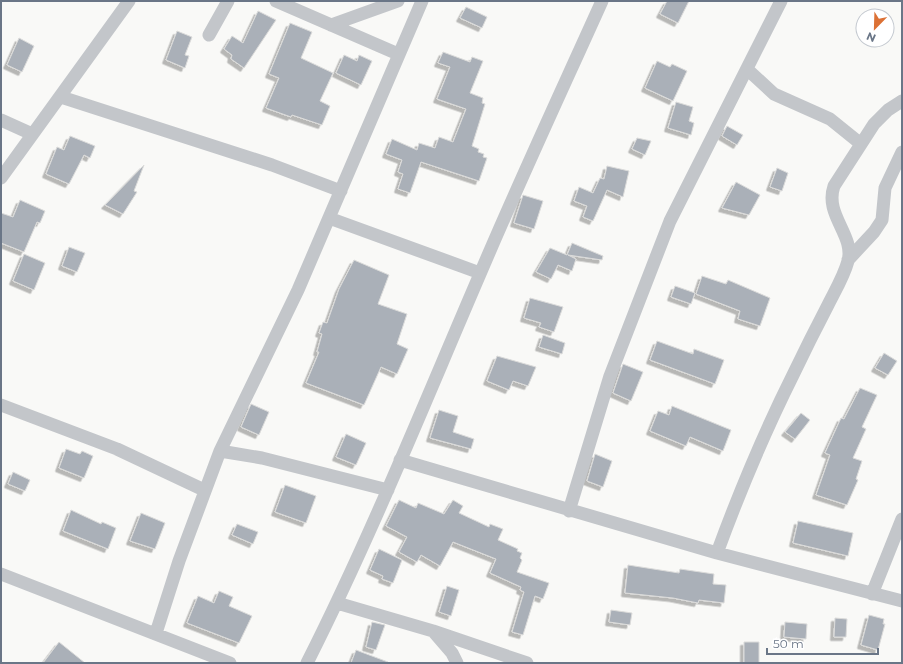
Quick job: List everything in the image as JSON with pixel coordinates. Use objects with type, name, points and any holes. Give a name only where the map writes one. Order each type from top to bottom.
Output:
[{"type":"street","points":[[1,178],[129,1]]},
{"type":"street","points":[[208,35],[228,1]]},
{"type":"street","points":[[276,1],[398,54]]},
{"type":"street","points":[[331,25],[398,1]]},
{"type":"street","points":[[156,633],[179,560],[220,450],[298,290],[422,1]]},
{"type":"street","points":[[307,663],[337,603],[388,490],[480,273],[602,1]]},
{"type":"street","points":[[569,511],[610,376],[670,221],[748,70],[781,1]]},
{"type":"street","points":[[748,70],[774,94],[830,119],[861,144]]},
{"type":"street","points":[[61,97],[272,164],[341,191]]},
{"type":"street","points":[[848,260],[847,244],[833,211],[831,198],[834,186],[874,124],[888,110],[902,101]]},
{"type":"street","points":[[1,120],[32,134]]},
{"type":"street","points":[[717,553],[734,507],[777,407],[834,294],[848,260],[874,232],[882,220],[885,188],[902,152]]},
{"type":"street","points":[[329,218],[480,273]]},
{"type":"street","points":[[1,406],[117,449],[204,490]]},
{"type":"street","points":[[220,450],[278,462],[388,490]]},
{"type":"street","points":[[400,460],[569,511],[717,553],[902,601]]},
{"type":"street","points":[[872,594],[902,519]]},
{"type":"street","points":[[1,574],[230,663]]},
{"type":"street","points":[[337,603],[433,631],[526,663]]},
{"type":"street","points":[[433,631],[452,653],[457,663]]},
{"type":"building","points":[[667,1],[689,1],[678,23],[660,14]]},
{"type":"building","points":[[466,7],[487,17],[482,28],[460,18]]},
{"type":"building","points":[[258,11],[276,20],[244,68],[231,59],[232,55],[224,49],[232,36],[243,43]]},
{"type":"building","points":[[290,23],[312,32],[301,58],[333,73],[320,101],[330,106],[322,125],[292,115],[291,117],[266,108],[279,78],[269,74]]},
{"type":"building","points":[[177,31],[192,37],[185,55],[189,56],[185,68],[166,60]]},
{"type":"building","points":[[19,38],[34,46],[22,72],[7,65]]},
{"type":"building","points":[[443,52],[470,62],[472,57],[483,61],[470,93],[483,98],[482,103],[485,104],[472,146],[479,149],[478,152],[484,154],[483,157],[487,158],[479,181],[421,162],[410,193],[398,189],[403,174],[398,172],[402,160],[386,154],[392,139],[417,150],[419,143],[435,148],[439,137],[453,142],[466,109],[437,99],[450,67],[438,63]]},
{"type":"building","points":[[344,55],[357,61],[359,55],[372,61],[361,85],[336,73]]},
{"type":"building","points":[[657,61],[670,67],[672,64],[687,71],[673,101],[645,88]]},
{"type":"building","points":[[676,102],[693,107],[689,121],[694,123],[691,135],[668,128]]},
{"type":"building","points":[[727,126],[743,135],[737,145],[722,136]]},
{"type":"building","points":[[70,136],[95,146],[90,158],[84,155],[69,184],[46,174],[57,147],[64,150]]},
{"type":"building","points":[[637,138],[651,141],[645,155],[632,149]]},
{"type":"building","points":[[144,165],[134,191],[137,192],[123,214],[105,205]]},
{"type":"building","points":[[607,166],[629,171],[623,197],[607,190],[593,221],[583,217],[587,206],[574,201],[579,187],[593,193],[600,178],[604,179]]},
{"type":"building","points":[[777,168],[788,173],[782,191],[770,187]]},
{"type":"building","points":[[736,182],[760,195],[749,215],[722,208]]},
{"type":"building","points":[[523,195],[543,201],[534,229],[514,223]]},
{"type":"building","points":[[20,200],[45,211],[40,223],[37,222],[24,252],[1,243],[1,213],[13,217]]},
{"type":"building","points":[[572,243],[603,256],[602,260],[568,255],[576,259],[572,271],[558,265],[551,279],[536,272],[550,248],[567,255]]},
{"type":"building","points":[[69,247],[85,253],[77,272],[62,266]]},
{"type":"building","points":[[24,254],[45,263],[34,290],[13,281]]},
{"type":"building","points":[[354,260],[389,275],[378,304],[407,314],[397,344],[408,349],[397,374],[381,367],[364,405],[306,383],[319,352],[317,352],[322,334],[319,333],[323,322],[327,323],[339,289]]},
{"type":"building","points":[[702,276],[726,284],[728,280],[770,298],[760,326],[738,319],[740,311],[696,294]]},
{"type":"building","points":[[675,286],[695,293],[691,304],[671,297]]},
{"type":"building","points":[[530,298],[563,307],[554,332],[539,327],[541,323],[524,318]]},
{"type":"building","points":[[543,335],[565,343],[562,354],[539,347]]},
{"type":"building","points":[[657,341],[693,354],[694,349],[724,360],[715,384],[650,360]]},
{"type":"building","points":[[884,353],[897,361],[888,375],[875,368]]},
{"type":"building","points":[[497,356],[536,367],[528,386],[513,381],[509,390],[487,381]]},
{"type":"building","points":[[623,364],[643,372],[631,401],[613,393]]},
{"type":"building","points":[[860,388],[877,395],[862,427],[866,429],[853,458],[862,461],[856,479],[858,480],[847,505],[816,495],[830,455],[825,453],[841,418],[844,419]]},
{"type":"building","points":[[251,404],[269,412],[259,435],[241,427]]},
{"type":"building","points":[[672,406],[731,430],[723,451],[690,437],[686,446],[650,431],[658,411],[669,415]]},
{"type":"building","points":[[439,410],[458,416],[453,432],[474,439],[471,449],[430,438]]},
{"type":"building","points":[[801,413],[810,420],[795,439],[785,432]]},
{"type":"building","points":[[346,434],[366,443],[356,465],[336,457]]},
{"type":"building","points":[[66,449],[80,454],[82,451],[93,456],[84,478],[59,468]]},
{"type":"building","points":[[595,454],[612,461],[603,487],[587,481]]},
{"type":"building","points":[[13,472],[30,480],[25,491],[8,484]]},
{"type":"building","points":[[285,485],[316,496],[306,523],[275,512]]},
{"type":"building","points":[[399,500],[416,508],[418,503],[444,514],[453,500],[463,506],[459,513],[489,527],[490,524],[503,529],[498,540],[518,549],[517,551],[522,553],[520,558],[522,560],[517,572],[549,583],[543,599],[535,596],[523,635],[512,632],[524,592],[520,590],[521,587],[490,573],[496,559],[453,542],[440,566],[421,555],[417,562],[399,552],[407,537],[386,526]]},
{"type":"building","points":[[71,510],[101,524],[102,522],[116,528],[108,549],[63,531]]},
{"type":"building","points":[[141,513],[165,523],[155,549],[130,541]]},
{"type":"building","points":[[798,521],[853,533],[848,556],[793,543]]},
{"type":"building","points":[[237,524],[258,532],[253,544],[232,535]]},
{"type":"building","points":[[379,549],[402,560],[393,583],[382,579],[383,576],[370,570]]},
{"type":"building","points":[[628,565],[679,573],[680,569],[714,574],[713,584],[726,585],[724,603],[699,600],[698,603],[673,598],[625,593]]},
{"type":"building","points":[[447,586],[459,590],[451,616],[439,612]]},
{"type":"building","points":[[219,591],[233,597],[229,606],[252,616],[239,643],[187,623],[198,596],[214,603]]},
{"type":"building","points":[[611,610],[632,613],[630,625],[609,622]]},
{"type":"building","points":[[869,615],[884,619],[883,624],[885,624],[878,650],[861,645]]},
{"type":"building","points":[[835,618],[847,619],[846,637],[834,637]]},
{"type":"building","points":[[372,622],[385,625],[376,650],[366,647]]},
{"type":"building","points":[[785,622],[807,624],[806,639],[784,637]]},
{"type":"building","points":[[59,642],[85,663],[43,663]]},
{"type":"building","points":[[744,642],[759,642],[759,663],[744,663]]},
{"type":"building","points":[[356,650],[388,662],[351,663]]}]
